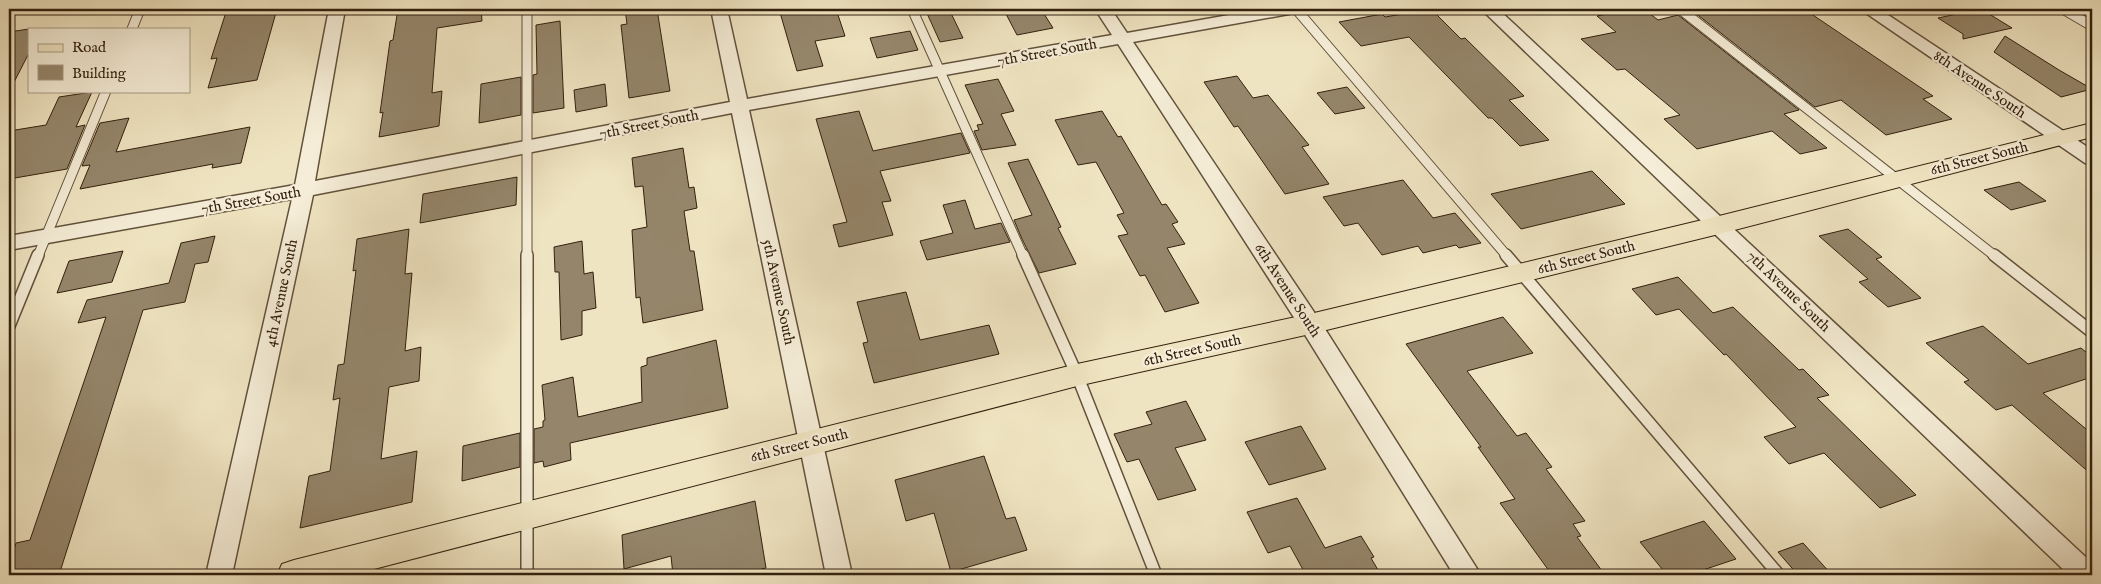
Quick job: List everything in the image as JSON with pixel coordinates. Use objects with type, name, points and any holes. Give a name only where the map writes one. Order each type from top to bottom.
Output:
[{"type":"main road","name":"6th Street South","points":[[294,575],[1077,375],[1310,324],[1719,225],[2092,130]]},
{"type":"street","name":"4th Avenue South","points":[[219,575],[304,190],[337,9]]},
{"type":"street","name":"5th Avenue South","points":[[719,9],[839,575]]},
{"type":"street","name":"6th Avenue South","points":[[1103,9],[1310,324],[1468,575]]},
{"type":"street","name":"7th Street South","points":[[9,243],[304,190],[740,106],[1289,9]]},
{"type":"street","name":"7th Avenue South","points":[[1488,9],[1719,225],[2087,575]]},
{"type":"street","name":"8th Avenue South","points":[[1868,9],[2092,159]]},
{"type":"lane","points":[[132,28],[140,9]]},
{"type":"lane","points":[[527,9],[527,575]]},
{"type":"lane","points":[[912,9],[1077,375],[1156,575]]},
{"type":"lane","points":[[1296,9],[1779,575]]},
{"type":"lane","points":[[1680,9],[2092,332]]},
{"type":"lane","points":[[2063,9],[2092,26]]},
{"type":"lane","points":[[9,326],[48,236],[106,92]]},
{"type":"building","points":[[227,9],[277,9],[257,80],[208,88],[217,58],[211,59]]},
{"type":"building","points":[[398,9],[481,9],[482,21],[437,28],[432,93],[442,91],[439,126],[379,137],[383,112],[380,113],[390,41],[393,40]]},
{"type":"building","points":[[625,9],[657,9],[670,91],[629,98],[621,25],[627,24]]},
{"type":"building","points":[[779,9],[836,9],[845,36],[815,41],[823,66],[797,71]]},
{"type":"building","points":[[925,9],[949,9],[963,38],[940,42]]},
{"type":"building","points":[[1041,9],[1053,28],[1017,35],[1006,14]]},
{"type":"building","points":[[1431,9],[1461,39],[1465,38],[1524,96],[1509,100],[1549,140],[1520,146],[1492,118],[1488,118],[1409,37],[1361,46],[1339,22],[1382,14],[1385,17]]},
{"type":"building","points":[[1633,9],[1644,9],[1658,20],[1678,15],[1799,110],[1784,114],[1827,148],[1800,154],[1772,131],[1697,149],[1664,119],[1680,115],[1625,69],[1617,70],[1581,39],[1616,32],[1597,16]]},
{"type":"building","points":[[1711,9],[1804,9],[1933,96],[1923,99],[1952,119],[1886,135],[1841,100],[1815,107],[1694,12]]},
{"type":"building","points":[[1981,9],[2012,28],[1963,39],[1963,34],[1938,18]]},
{"type":"building","points":[[560,21],[564,108],[533,113],[533,75],[537,74],[536,25]]},
{"type":"building","points":[[28,29],[28,55],[9,92],[9,32]]},
{"type":"building","points":[[910,31],[918,50],[877,58],[870,38]]},
{"type":"building","points":[[2005,36],[2092,89],[2061,97],[1994,52]]},
{"type":"building","points":[[1237,76],[1253,98],[1268,95],[1309,145],[1302,147],[1329,184],[1285,194],[1238,126],[1234,127],[1204,82]]},
{"type":"building","points":[[521,77],[521,115],[479,123],[481,84]]},
{"type":"building","points":[[998,79],[1014,111],[1001,114],[1016,145],[982,150],[974,131],[979,130],[977,125],[983,124],[965,85]]},
{"type":"building","points":[[605,84],[607,106],[576,112],[574,90]]},
{"type":"building","points":[[1347,87],[1365,108],[1335,114],[1317,93]]},
{"type":"building","points":[[92,92],[76,127],[85,125],[67,169],[9,179],[9,131],[46,125],[59,97]]},
{"type":"building","points":[[859,111],[873,151],[961,133],[970,153],[880,171],[891,201],[882,202],[893,235],[839,247],[833,225],[847,222],[816,119]]},
{"type":"building","points":[[1102,111],[1118,137],[1121,136],[1162,205],[1166,204],[1178,222],[1172,224],[1185,244],[1167,248],[1199,303],[1165,312],[1145,275],[1140,276],[1118,236],[1128,234],[1117,215],[1124,213],[1096,162],[1078,165],[1055,120]]},
{"type":"building","points":[[129,118],[116,152],[250,127],[241,163],[212,168],[213,164],[80,189],[90,165],[82,166],[100,123]]},
{"type":"building","points":[[683,148],[689,188],[694,187],[697,208],[684,211],[690,251],[694,251],[703,310],[643,323],[640,297],[636,298],[632,230],[647,227],[643,186],[635,187],[632,158]]},
{"type":"building","points":[[1028,159],[1061,227],[1058,228],[1076,264],[1039,273],[1022,239],[1014,220],[1032,215],[1008,163]]},
{"type":"building","points":[[1592,171],[1625,204],[1521,229],[1491,194]]},
{"type":"building","points":[[517,177],[516,205],[420,223],[423,194]]},
{"type":"building","points":[[1403,180],[1433,218],[1455,213],[1481,243],[1459,248],[1456,245],[1423,253],[1418,246],[1382,255],[1358,223],[1344,226],[1323,197]]},
{"type":"building","points":[[2019,182],[2046,201],[2011,210],[1984,190]]},
{"type":"building","points":[[965,200],[975,229],[1001,223],[1010,242],[927,260],[920,241],[953,233],[943,205]]},
{"type":"building","points":[[409,229],[405,274],[412,273],[405,351],[421,347],[419,381],[389,387],[381,459],[417,451],[412,502],[300,528],[309,476],[330,471],[340,398],[333,400],[338,365],[344,364],[356,270],[353,271],[357,239]]},
{"type":"building","points":[[1848,229],[1882,257],[1876,259],[1921,298],[1888,307],[1859,282],[1868,279],[1819,236]]},
{"type":"building","points":[[215,236],[208,262],[195,264],[185,302],[143,310],[59,575],[9,575],[9,565],[16,543],[30,540],[106,317],[78,323],[87,300],[169,283],[181,243]]},
{"type":"building","points":[[582,241],[584,274],[593,272],[596,308],[582,311],[582,335],[561,340],[559,272],[555,272],[554,247]]},
{"type":"building","points":[[123,251],[112,282],[57,293],[69,261]]},
{"type":"building","points":[[1678,277],[1713,313],[1733,307],[1799,370],[1803,369],[1829,395],[1817,398],[1916,495],[1880,508],[1824,453],[1789,464],[1764,437],[1796,427],[1726,354],[1724,355],[1679,309],[1656,315],[1632,289]]},
{"type":"building","points":[[906,292],[920,340],[989,325],[999,354],[874,383],[863,343],[868,342],[857,302]]},
{"type":"building","points":[[1503,317],[1533,353],[1467,371],[1517,436],[1526,433],[1552,467],[1546,469],[1585,521],[1573,524],[1581,536],[1577,537],[1605,575],[1552,575],[1500,503],[1515,499],[1478,447],[1481,447],[1406,344]]},
{"type":"building","points":[[1983,326],[2028,364],[2081,348],[2092,357],[2092,377],[2043,393],[2092,434],[2092,475],[2012,405],[1996,410],[1964,382],[1969,380],[1926,343]]},
{"type":"building","points":[[716,340],[728,408],[570,443],[571,460],[544,467],[543,461],[534,463],[534,429],[543,427],[543,421],[545,420],[542,385],[573,377],[578,417],[642,402],[641,367],[647,365],[647,358]]},
{"type":"building","points":[[1186,401],[1206,440],[1175,448],[1196,490],[1158,500],[1139,459],[1127,462],[1114,434],[1152,424],[1146,412]]},
{"type":"building","points":[[1301,426],[1326,469],[1269,485],[1245,442]]},
{"type":"building","points":[[520,433],[520,467],[462,481],[463,446]]},
{"type":"building","points":[[984,456],[1006,519],[1015,517],[1027,550],[951,572],[934,513],[906,521],[895,480]]},
{"type":"building","points":[[1297,498],[1325,548],[1361,536],[1374,557],[1371,558],[1381,575],[1306,575],[1290,546],[1268,553],[1247,512]]},
{"type":"building","points":[[755,501],[766,568],[738,575],[673,575],[671,556],[624,569],[622,535]]},
{"type":"building","points":[[1704,521],[1736,559],[1688,575],[1667,575],[1640,542]]},
{"type":"building","points":[[1803,543],[1832,575],[1798,575],[1778,552]]}]
